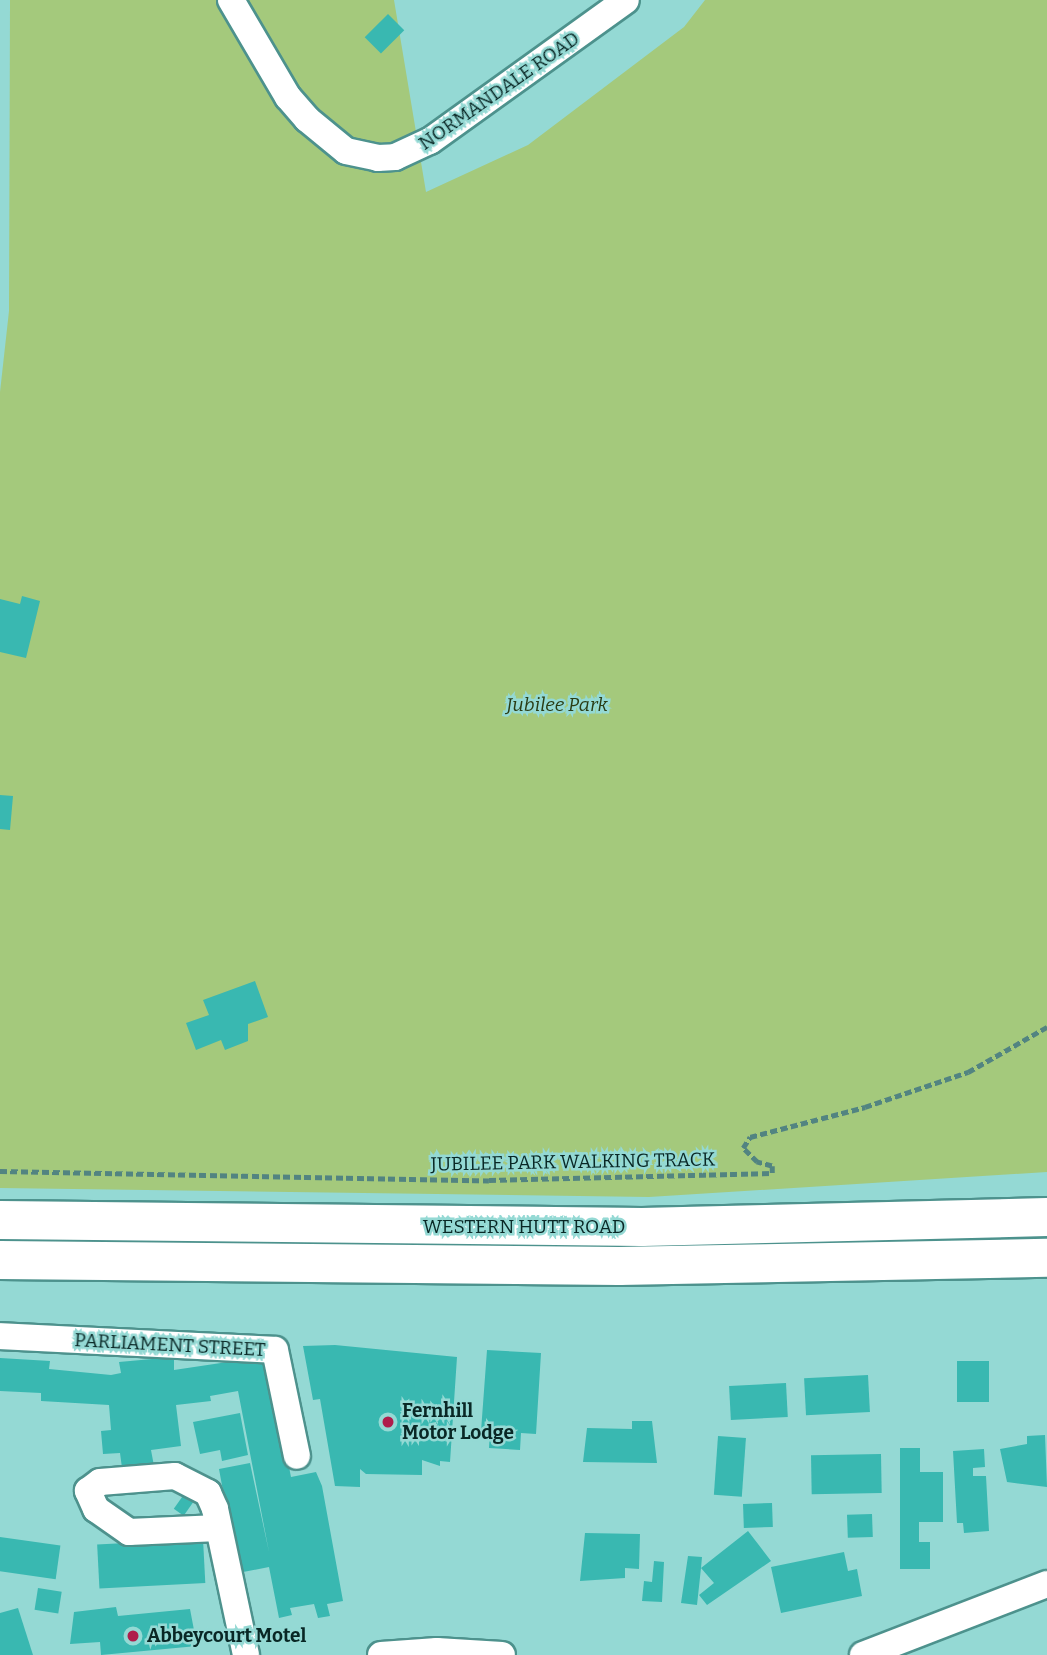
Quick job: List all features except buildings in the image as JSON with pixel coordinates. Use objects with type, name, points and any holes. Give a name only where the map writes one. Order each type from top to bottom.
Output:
[{"type":"highway","name":"WESTERN HUTT ROAD","points":[[0,1220],[588,1227],[1047,1217]]},
{"type":"highway","name":"WESTERN HUTT ROAD","points":[[0,1260],[619,1266],[1047,1258]]},
{"type":"street","name":"NORMANDALE ROAD","points":[[231,0],[288,97],[307,119],[346,151],[378,158],[395,157],[430,141],[626,0]]},
{"type":"street","name":"PARLIAMENT STREET","points":[[0,1336],[275,1350],[297,1455]]},
{"type":"street","points":[[218,1528],[246,1655]]},
{"type":"street","points":[[863,1655],[1047,1584]]},
{"type":"street","points":[[380,1655],[437,1651],[502,1655]]},
{"type":"path","name":"JUBILEE PARK WALKING TRACK","points":[[0,1171],[489,1180],[772,1173],[772,1166],[757,1162],[743,1147],[750,1137],[865,1107],[968,1072],[1047,1027]]},
{"type":"green space","name":"Jubilee Park","points":[[10,0],[394,0],[426,192],[528,145],[684,27],[705,0],[1047,0],[1047,1172],[649,1197],[0,1188],[0,392],[9,311]]},
{"type":"place","name":"Fernhill Motor Lodge","points":[[388,1422]]},
{"type":"place","name":"Abbeycourt Motel","points":[[133,1636]]}]
